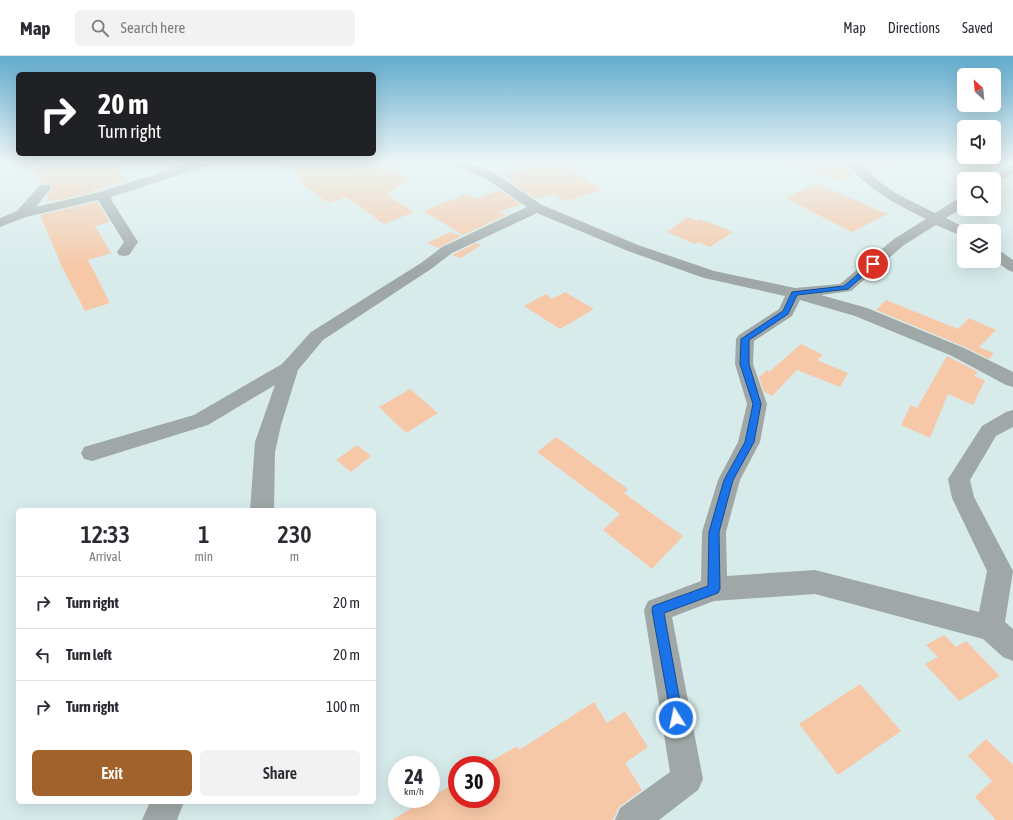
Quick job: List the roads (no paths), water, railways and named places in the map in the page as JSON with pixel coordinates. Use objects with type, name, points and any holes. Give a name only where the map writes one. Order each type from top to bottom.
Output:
[{"type":"street","points":[[22,214],[37,197]]},
{"type":"street","points":[[0,223],[22,214],[97,197]]},
{"type":"street","points":[[104,197],[105,201],[131,242],[124,252]]},
{"type":"street","points":[[520,197],[537,208],[633,248],[710,275],[795,293],[861,312],[958,352],[1013,380]]},
{"type":"street","points":[[892,197],[957,230]]},
{"type":"street","points":[[795,293],[846,288],[899,242],[957,206]]},
{"type":"street","points":[[92,452],[201,420],[289,368],[317,336],[426,266],[447,250],[537,208]]},
{"type":"street","points":[[1001,258],[1013,267]]},
{"type":"street","points":[[714,589],[714,532],[729,480],[749,442],[757,404],[744,364],[745,339],[786,312],[795,293]]},
{"type":"street","points":[[262,508],[268,433],[285,387],[289,368]]},
{"type":"street","points":[[990,628],[1000,571],[963,498],[959,479],[989,431],[1013,417]]},
{"type":"street","points":[[632,820],[688,779],[657,610],[714,589],[815,582],[990,628],[1013,647]]},
{"type":"street","points":[[159,820],[167,804]]}]
